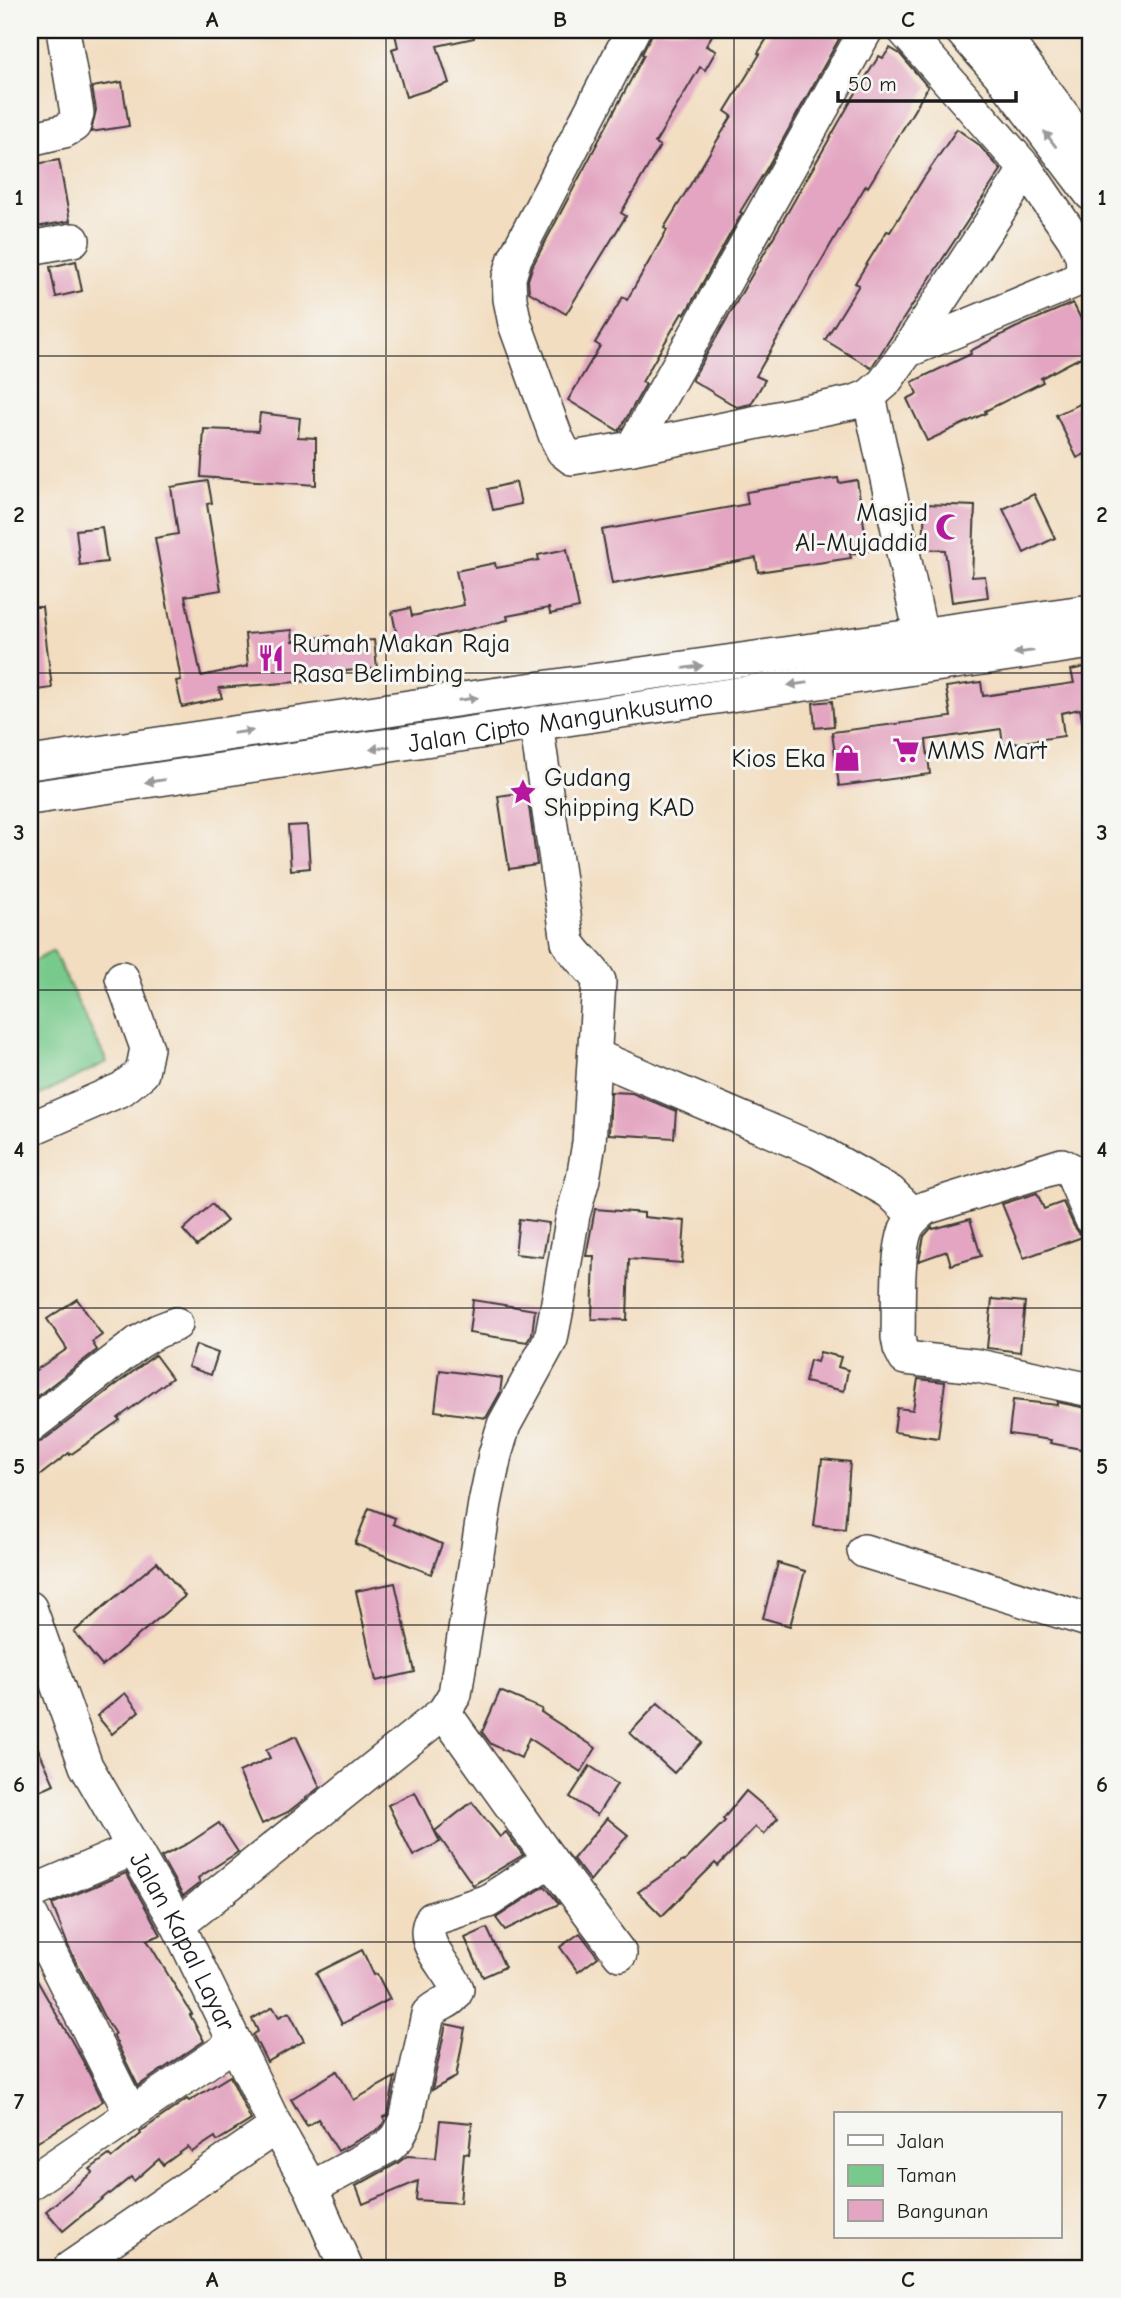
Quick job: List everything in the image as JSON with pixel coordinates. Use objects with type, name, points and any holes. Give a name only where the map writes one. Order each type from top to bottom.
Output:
[{"type":"street","points":[[30,139],[64,131],[74,125],[77,113],[63,30]]},
{"type":"street","points":[[633,30],[514,258],[509,278],[515,324],[562,451],[572,458],[632,449],[855,402],[869,396],[884,383],[907,351],[1026,169]]},
{"type":"street","points":[[632,449],[866,30]]},
{"type":"street","points":[[904,30],[1026,169],[1074,239],[1082,255],[1083,268],[1077,280],[907,351]]},
{"type":"street","points":[[961,30],[999,73],[1091,194]]},
{"type":"street","points":[[999,30],[1091,153]]},
{"type":"street","points":[[30,248],[74,240]]},
{"type":"street","points":[[869,396],[921,635]]},
{"type":"street","name":"Jalan Cipto Mangunkusumo","points":[[30,763],[1091,611]]},
{"type":"street","name":"Jalan Cipto Mangunkusumo","points":[[30,798],[293,762],[536,723],[1091,642]]},
{"type":"street","points":[[178,1925],[444,1712],[455,1694],[495,1455],[505,1425],[551,1339],[589,1143],[599,981],[594,971],[572,950],[568,942],[536,723]]},
{"type":"street","points":[[30,1129],[121,1089],[142,1073],[147,1048],[122,978]]},
{"type":"street","points":[[595,1056],[818,1151],[890,1192],[915,1216]]},
{"type":"street","points":[[1091,1218],[1070,1170],[1062,1166],[925,1208],[906,1229],[900,1260],[898,1337],[905,1358],[978,1366],[1091,1390]]},
{"type":"street","points":[[30,1426],[139,1342],[176,1324]]},
{"type":"street","points":[[864,1551],[1091,1621]]},
{"type":"street","name":"Jalan Kapal Layar","points":[[30,1608],[86,1766],[178,1925],[276,2127],[311,2188],[346,2268]]},
{"type":"street","points":[[444,1712],[621,1954]]},
{"type":"street","points":[[30,1893],[133,1849]]},
{"type":"street","points":[[311,2188],[389,2146],[398,2137],[406,2121],[428,2014],[432,2009],[451,2000],[457,1989],[453,1978],[428,1940],[427,1928],[432,1919],[488,1901],[550,1860]]},
{"type":"street","points":[[30,1913],[131,2114]]},
{"type":"street","points":[[33,2171],[131,2114],[236,2043]]},
{"type":"street","points":[[70,2268],[276,2127]]},
{"type":"green space","points":[[53,951],[107,1062],[30,1100],[30,963]]},
{"type":"building","points":[[394,30],[473,30],[474,38],[437,46],[449,83],[406,97],[392,49],[398,47]]},
{"type":"building","points":[[654,30],[715,30],[706,46],[716,51],[705,70],[700,67],[655,143],[660,146],[621,213],[626,216],[566,314],[529,292],[528,280],[533,265],[644,55],[642,54]]},
{"type":"building","points":[[772,30],[824,30],[839,39],[685,314],[682,313],[642,382],[646,384],[619,431],[568,400],[600,346],[595,343],[623,297],[627,300],[667,230],[664,228],[732,116],[725,111]]},
{"type":"building","points":[[890,48],[900,54],[928,87],[868,187],[866,185],[756,376],[765,380],[751,404],[737,407],[692,380],[851,101],[879,56],[883,58]]},
{"type":"building","points":[[122,82],[129,126],[91,132],[96,110],[92,87]]},
{"type":"building","points":[[957,129],[978,144],[1001,170],[871,368],[825,340],[859,285],[855,283],[887,231],[890,232]]},
{"type":"building","points":[[59,160],[70,221],[30,228],[30,165]]},
{"type":"building","points":[[76,261],[82,291],[56,297],[50,267]]},
{"type":"building","points":[[1073,303],[1091,339],[1091,352],[1041,378],[1043,382],[985,411],[986,413],[927,441],[907,399],[917,394],[912,382],[971,354],[970,351],[1015,328]]},
{"type":"building","points":[[1086,401],[1091,413],[1091,451],[1077,458],[1056,415]]},
{"type":"building","points":[[260,413],[300,418],[298,437],[316,438],[316,485],[201,477],[204,429],[258,431]]},
{"type":"building","points":[[838,478],[839,483],[857,480],[868,551],[850,554],[851,558],[758,572],[756,558],[612,584],[602,530],[748,504],[746,492]]},
{"type":"building","points":[[208,481],[212,503],[207,504],[221,590],[185,596],[201,676],[248,666],[245,634],[292,630],[293,641],[330,636],[331,643],[374,640],[377,668],[335,672],[336,677],[310,681],[219,688],[222,698],[182,707],[176,681],[181,680],[155,538],[178,534],[171,487]]},
{"type":"building","points":[[516,482],[521,504],[493,510],[488,489]]},
{"type":"building","points":[[1034,494],[1055,538],[1024,553],[1003,509]]},
{"type":"building","points":[[925,504],[975,506],[972,577],[985,576],[988,597],[952,602],[945,550],[923,549]]},
{"type":"building","points":[[102,527],[107,562],[80,565],[76,530]]},
{"type":"building","points":[[567,549],[579,608],[550,614],[549,608],[507,616],[508,620],[399,646],[392,612],[410,608],[412,616],[464,605],[456,571],[495,563],[496,568],[539,560],[538,555]]},
{"type":"building","points":[[30,607],[42,607],[52,688],[30,691]]},
{"type":"building","points":[[1089,666],[1091,723],[1083,724],[1080,709],[1061,713],[1064,736],[1003,745],[1001,729],[926,740],[930,774],[839,786],[832,732],[951,717],[946,687],[981,682],[983,696],[1074,683],[1071,670]]},
{"type":"building","points":[[832,701],[834,726],[815,728],[813,703]]},
{"type":"building","points":[[527,792],[537,865],[509,869],[498,796]]},
{"type":"building","points":[[307,825],[310,868],[291,870],[288,826]]},
{"type":"building","points":[[611,1092],[632,1093],[676,1111],[674,1138],[609,1134]]},
{"type":"building","points":[[1037,1193],[1044,1209],[1063,1202],[1074,1226],[1085,1236],[1024,1258],[1002,1204]]},
{"type":"building","points":[[212,1204],[227,1221],[197,1246],[183,1230]]},
{"type":"building","points":[[595,1209],[644,1213],[644,1217],[685,1221],[682,1263],[629,1259],[627,1320],[592,1319],[594,1256],[586,1256]]},
{"type":"building","points":[[519,1219],[549,1223],[543,1257],[515,1254]]},
{"type":"building","points":[[970,1219],[981,1256],[951,1265],[947,1251],[919,1261],[924,1236],[932,1227],[933,1229]]},
{"type":"building","points":[[77,1299],[102,1335],[92,1342],[97,1350],[30,1402],[30,1374],[67,1349],[47,1319]]},
{"type":"building","points":[[992,1299],[1025,1302],[1020,1352],[987,1348]]},
{"type":"building","points":[[473,1300],[535,1310],[532,1334],[527,1342],[469,1333]]},
{"type":"building","points":[[196,1345],[218,1353],[211,1375],[188,1367]]},
{"type":"building","points":[[820,1352],[841,1357],[838,1367],[848,1370],[844,1391],[805,1382],[810,1360],[817,1362]]},
{"type":"building","points":[[155,1355],[172,1378],[118,1418],[120,1420],[70,1455],[69,1453],[30,1483],[30,1445],[42,1441]]},
{"type":"building","points":[[440,1370],[502,1378],[500,1393],[486,1418],[435,1411]]},
{"type":"building","points":[[918,1379],[945,1382],[938,1438],[894,1432],[897,1408],[913,1410]]},
{"type":"building","points":[[1013,1400],[1057,1405],[1057,1402],[1091,1409],[1091,1451],[1050,1443],[1051,1440],[1009,1434]]},
{"type":"building","points":[[822,1459],[850,1462],[845,1529],[814,1526]]},
{"type":"building","points":[[369,1508],[395,1518],[393,1524],[442,1544],[431,1574],[355,1544]]},
{"type":"building","points":[[157,1562],[185,1596],[102,1666],[74,1632]]},
{"type":"building","points":[[778,1563],[805,1571],[790,1626],[763,1618]]},
{"type":"building","points":[[395,1583],[415,1672],[376,1681],[356,1591]]},
{"type":"building","points":[[500,1691],[542,1709],[541,1712],[596,1748],[581,1772],[529,1738],[521,1758],[491,1744],[482,1732]]},
{"type":"building","points":[[125,1693],[139,1711],[112,1734],[97,1716]]},
{"type":"building","points":[[658,1703],[702,1742],[674,1773],[630,1733]]},
{"type":"building","points":[[30,1731],[54,1784],[30,1795]]},
{"type":"building","points":[[296,1736],[320,1787],[288,1812],[262,1824],[239,1772],[270,1758],[266,1750]]},
{"type":"building","points":[[590,1766],[617,1784],[597,1815],[570,1797]]},
{"type":"building","points":[[746,1791],[778,1818],[764,1834],[755,1827],[718,1866],[715,1863],[662,1916],[638,1892],[684,1862],[725,1821],[723,1819]]},
{"type":"building","points":[[415,1792],[440,1842],[413,1856],[388,1805]]},
{"type":"building","points":[[472,1802],[500,1837],[506,1832],[523,1855],[473,1885],[435,1831]]},
{"type":"building","points":[[607,1818],[628,1835],[590,1881],[573,1859]]},
{"type":"building","points":[[219,1823],[238,1852],[198,1878],[200,1883],[183,1896],[161,1857]]},
{"type":"building","points":[[126,1873],[161,1935],[147,1940],[192,2014],[190,2015],[204,2041],[138,2086],[113,2035],[115,2034],[69,1948],[52,1904]]},
{"type":"building","points":[[545,1886],[559,1904],[505,1930],[496,1918]]},
{"type":"building","points":[[487,1928],[505,1967],[483,1977],[465,1938]]},
{"type":"building","points":[[580,1933],[598,1957],[578,1972],[560,1947]]},
{"type":"building","points":[[362,1950],[390,1999],[342,2024],[316,1973]]},
{"type":"building","points":[[30,1968],[103,2101],[36,2143],[30,2131]]},
{"type":"building","points":[[273,2007],[279,2017],[289,2012],[304,2041],[267,2062],[253,2035],[258,2031],[252,2019]]},
{"type":"building","points":[[446,2024],[465,2028],[456,2077],[432,2090]]},
{"type":"building","points":[[337,2071],[354,2100],[395,2077],[388,2115],[383,2117],[385,2120],[382,2126],[338,2151],[318,2119],[307,2126],[291,2099]]},
{"type":"building","points":[[230,2076],[251,2120],[217,2141],[215,2137],[192,2152],[188,2147],[163,2165],[159,2159],[134,2181],[131,2177],[109,2193],[63,2231],[46,2211],[93,2172],[90,2169],[109,2155],[112,2158],[141,2134],[140,2132],[187,2099],[189,2101]]},
{"type":"building","points":[[440,2120],[472,2123],[469,2154],[464,2153],[460,2203],[416,2200],[418,2181],[363,2204],[356,2186],[407,2156],[436,2158]]},
{"type":"place","name":"Masjid Al-Mujaddid","points":[[949,527]]},
{"type":"place","name":"Rumah Makan Raja Rasa Belimbing","points":[[271,658]]},
{"type":"place","name":"MMS Mart","points":[[906,750]]},
{"type":"place","name":"Kios Eka","points":[[847,758]]},
{"type":"place","name":"Gudang Shipping KAD","points":[[523,792]]}]
